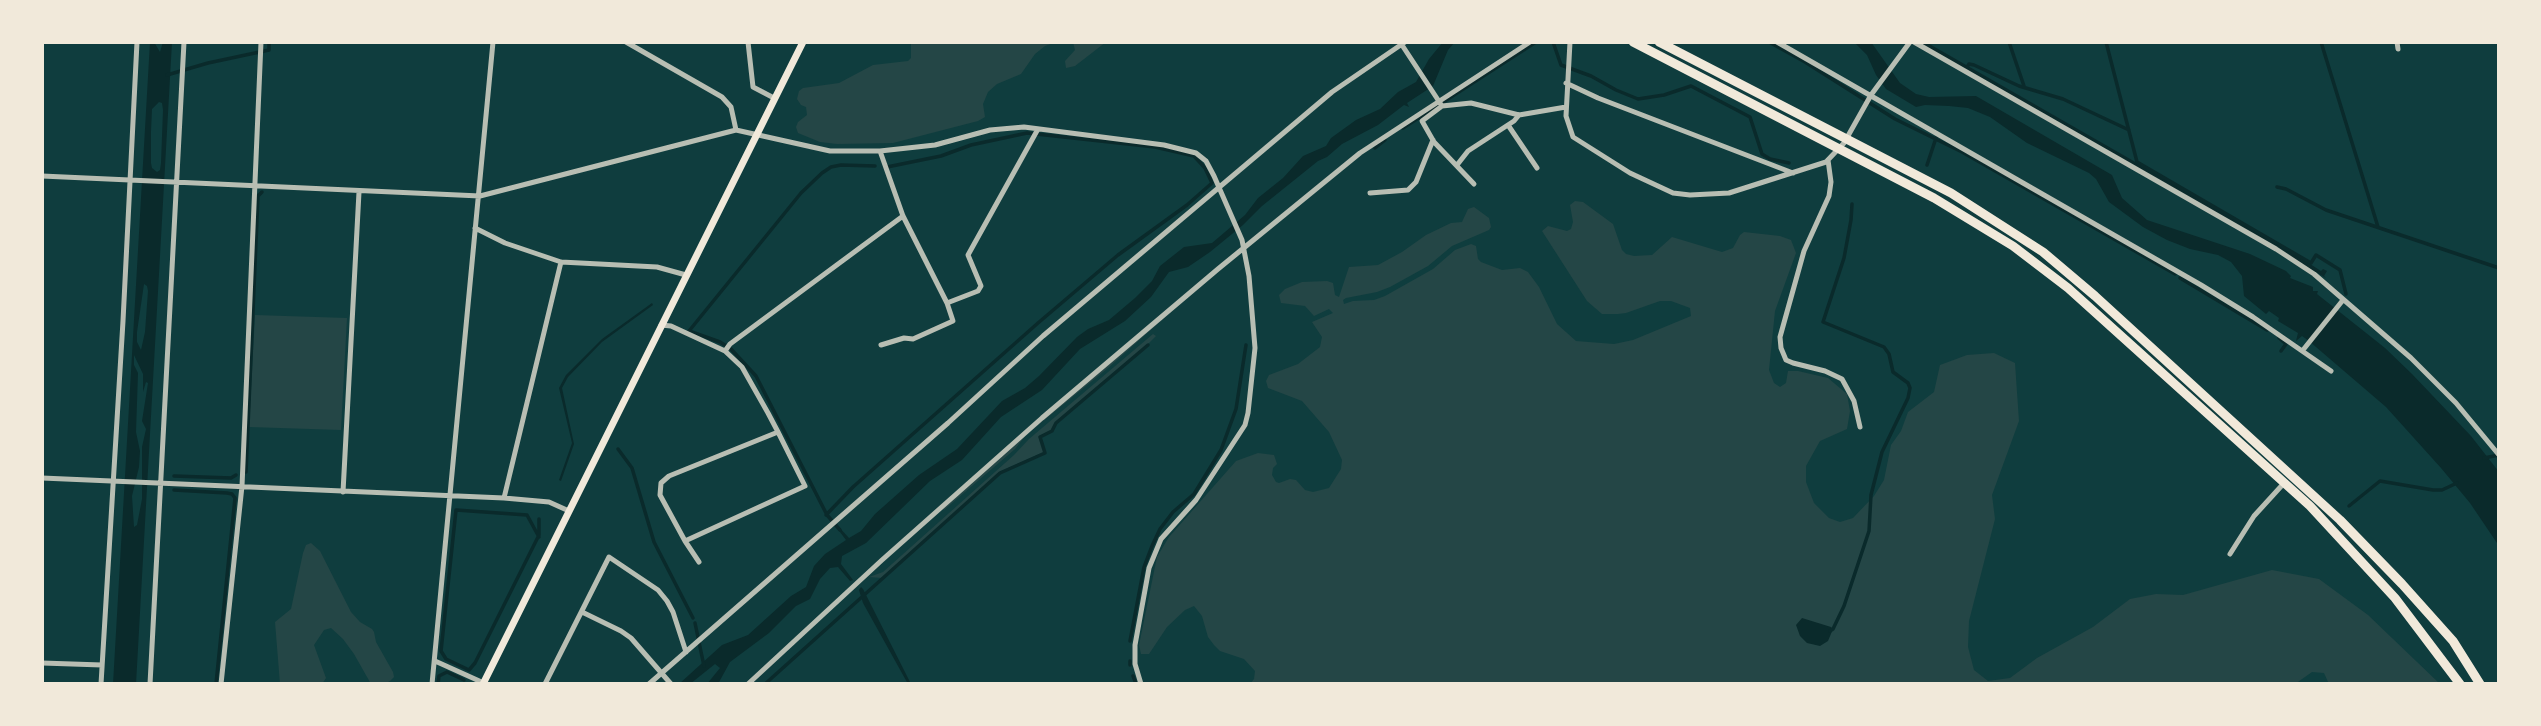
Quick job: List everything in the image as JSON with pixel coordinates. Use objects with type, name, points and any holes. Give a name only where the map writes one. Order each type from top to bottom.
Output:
[{"type":"highway","points":[[1633,42],[1934,198],[2013,246],[2068,288],[2288,479],[2340,520],[2402,583],[2453,641],[2480,684]]},
{"type":"highway","points":[[1659,42],[1951,193],[2043,252],[2095,296],[2288,479],[2395,598],[2460,684]]},
{"type":"main road","points":[[485,684],[801,45]]},
{"type":"street","points":[[101,684],[115,481],[136,42]]},
{"type":"street","points":[[150,684],[158,483],[184,42]]},
{"type":"street","points":[[221,684],[242,486],[261,42]]},
{"type":"street","points":[[432,684],[493,42]]},
{"type":"street","points":[[626,42],[722,97],[731,107],[736,130]]},
{"type":"street","points":[[748,42],[753,88],[774,98]]},
{"type":"street","points":[[792,42],[801,45]]},
{"type":"street","points":[[748,684],[1042,418],[1243,248],[1360,153],[1530,42]]},
{"type":"street","points":[[1570,42],[1566,83],[1570,132],[1582,145],[1630,173],[1673,193],[1690,195],[1729,193],[1828,160],[1847,139],[1872,94],[1910,44],[2276,249],[2314,274],[2342,302],[2370,320],[2411,358],[2456,404],[2499,455]]},
{"type":"street","points":[[1777,42],[1872,94],[2201,285],[2331,371]]},
{"type":"street","points":[[649,684],[1044,336],[1220,191],[1332,92],[1403,44],[1439,101]]},
{"type":"street","points":[[1566,83],[1598,98],[1793,173]]},
{"type":"street","points":[[1439,101],[1471,103],[1519,115],[1566,107]]},
{"type":"street","points":[[1439,101],[1422,121],[1433,140],[1474,184]]},
{"type":"street","points":[[1457,165],[1468,151],[1519,115]]},
{"type":"street","points":[[1508,125],[1536,167]]},
{"type":"street","points":[[42,176],[480,196],[736,130],[830,151],[880,151],[935,145],[990,130],[1024,127],[1191,151],[1206,161],[1242,240],[1249,276],[1255,348],[1245,425],[1204,489],[1161,540],[1149,568],[1135,645],[1135,664],[1141,684]]},
{"type":"street","points":[[947,303],[978,291],[981,286],[968,255],[1038,129]]},
{"type":"street","points":[[1370,192],[1408,190],[1416,182],[1433,140]]},
{"type":"street","points":[[880,151],[903,216],[947,303],[953,321],[913,339],[904,338],[881,345]]},
{"type":"street","points":[[1828,160],[1831,182],[1829,196],[1804,251],[1780,337],[1781,348],[1786,360],[1825,371],[1842,379],[1854,401],[1860,427]]},
{"type":"street","points":[[343,492],[359,192]]},
{"type":"street","points":[[725,351],[730,344],[903,216]]},
{"type":"street","points":[[475,228],[505,243],[561,262],[657,267],[686,275]]},
{"type":"street","points":[[504,498],[561,262]]},
{"type":"street","points":[[2303,350],[2342,302]]},
{"type":"street","points":[[661,325],[671,326],[725,351],[742,368],[805,486],[685,541]]},
{"type":"street","points":[[699,562],[660,495],[661,483],[669,476],[778,432]]},
{"type":"street","points":[[42,478],[504,498],[549,502],[569,511]]},
{"type":"street","points":[[2230,555],[2254,516],[2288,479]]},
{"type":"street","points":[[545,684],[609,557],[658,590],[667,601],[685,652]]},
{"type":"street","points":[[582,612],[621,631],[671,684]]},
{"type":"street","points":[[435,661],[485,684]]},
{"type":"street","points":[[42,663],[102,665]]},
{"type":"shaded area","points":[[150,42],[154,42],[160,52],[163,42],[172,42],[136,684],[113,684]],"holes":[[[159,102],[162,103],[163,110],[161,163],[157,172],[151,163],[151,131],[152,109]],[[144,284],[148,291],[141,350],[137,342]],[[134,355],[143,374],[143,392],[146,382],[148,383],[142,421],[146,429],[142,447],[142,499],[137,525],[134,527],[132,496],[140,451],[136,432],[138,373],[134,365]]]},
{"type":"shaded area","points":[[911,42],[1056,42],[1035,54],[1021,74],[997,84],[988,92],[983,104],[985,117],[978,121],[893,143],[837,144],[820,142],[798,133],[798,122],[807,115],[806,107],[797,99],[799,91],[803,88],[839,83],[873,65],[908,61],[911,58]]},
{"type":"shaded area","points":[[1073,42],[1106,42],[1075,66],[1066,68],[1065,61],[1075,50]]},
{"type":"shaded area","points":[[1443,42],[1455,42],[1448,50],[1433,86],[1407,103],[1409,107],[1404,105],[1378,125],[1342,144],[1318,161],[1210,252],[1188,267],[1169,272],[1151,297],[1125,321],[1080,349],[1042,390],[1001,417],[962,460],[930,481],[866,543],[842,556],[841,564],[853,580],[850,581],[838,567],[830,568],[820,579],[810,599],[796,606],[769,633],[730,662],[718,684],[707,684],[720,668],[715,664],[690,684],[679,684],[722,645],[748,635],[791,596],[806,587],[814,566],[825,554],[846,540],[838,526],[849,538],[861,531],[875,514],[919,475],[957,449],[1002,401],[1025,388],[1039,376],[1077,337],[1109,320],[1135,298],[1152,281],[1160,266],[1184,247],[1212,243],[1245,215],[1258,198],[1283,178],[1303,156],[1326,146],[1331,138],[1356,120],[1380,109],[1398,92],[1416,82]]},
{"type":"shaded area","points":[[1854,42],[1871,42],[1900,83],[1916,94],[1929,97],[1976,96],[2112,175],[2122,198],[2147,220],[2250,254],[2286,271],[2290,278],[2313,287],[2313,291],[2318,291],[2317,294],[2385,348],[2412,374],[2471,436],[2499,472],[2499,546],[2470,503],[2386,407],[2309,341],[2302,336],[2296,341],[2298,333],[2278,321],[2279,318],[2269,311],[2266,314],[2244,296],[2242,276],[2231,262],[2218,255],[2190,249],[2167,240],[2143,227],[2109,202],[2096,179],[2089,173],[2027,143],[1990,117],[1968,108],[1925,105],[1916,107],[1886,89],[1867,55]]},
{"type":"shaded area","points":[[1922,42],[2282,246],[2321,271],[2327,271],[2324,276],[2326,278],[1921,44]]},
{"type":"shaded area","points":[[1575,201],[1583,202],[1613,224],[1622,250],[1634,256],[1652,255],[1672,237],[1722,252],[1733,248],[1744,232],[1791,240],[1796,253],[1775,311],[1769,370],[1774,383],[1780,387],[1786,383],[1788,371],[1798,371],[1828,378],[1847,394],[1850,411],[1847,429],[1820,441],[1806,466],[1806,482],[1814,503],[1829,518],[1840,522],[1853,518],[1874,496],[1884,480],[1891,445],[1901,431],[1908,412],[1934,392],[1940,365],[1967,355],[1994,353],[2015,363],[2019,421],[1992,495],[1995,519],[1969,621],[1968,647],[1974,670],[1988,681],[2010,678],[2037,658],[2093,627],[2130,599],[2156,594],[2183,595],[2272,570],[2319,579],[2368,615],[2440,684],[2329,684],[2324,673],[2312,672],[2295,684],[1250,684],[1255,671],[1244,659],[1220,651],[1214,645],[1208,637],[1202,616],[1194,606],[1185,610],[1167,627],[1149,654],[1141,654],[1139,645],[1157,557],[1169,537],[1236,461],[1258,453],[1274,455],[1277,464],[1272,475],[1276,482],[1296,480],[1305,490],[1313,492],[1329,488],[1341,469],[1342,460],[1329,432],[1302,401],[1268,388],[1266,381],[1269,375],[1298,364],[1320,347],[1322,337],[1312,322],[1333,313],[1329,309],[1314,316],[1305,306],[1281,303],[1279,295],[1285,289],[1302,282],[1327,281],[1333,283],[1335,295],[1339,297],[1349,267],[1378,265],[1426,235],[1451,223],[1462,222],[1468,209],[1474,207],[1489,218],[1489,230],[1452,246],[1428,266],[1390,287],[1346,298],[1343,300],[1344,304],[1385,296],[1433,269],[1455,250],[1471,244],[1476,246],[1481,262],[1502,270],[1520,268],[1528,272],[1539,287],[1557,324],[1576,341],[1614,344],[1633,340],[1691,316],[1690,308],[1671,301],[1660,301],[1626,313],[1602,314],[1587,301],[1542,231],[1548,226],[1567,231],[1571,229],[1573,222],[1570,205]]},
{"type":"shaded area","points":[[652,303],[653,305],[602,342],[568,377],[562,388],[574,444],[561,481],[559,480],[572,443],[559,388],[566,375],[602,339]]},
{"type":"shaded area","points":[[1172,311],[1108,368],[1027,434],[1062,403]]},
{"type":"shaded area","points":[[255,315],[347,318],[341,430],[249,427]]},
{"type":"shaded area","points":[[1153,334],[1156,336],[1147,345],[1051,430],[1039,437],[1044,452],[999,472],[887,576],[869,577],[883,572],[1029,439]]},
{"type":"shaded area","points":[[1026,435],[1015,449],[943,509]]},
{"type":"shaded area","points":[[311,543],[320,551],[351,612],[374,632],[376,642],[393,672],[394,677],[390,681],[371,684],[354,654],[331,628],[324,630],[314,645],[326,678],[322,684],[280,684],[275,622],[291,609],[303,553],[306,545]]},
{"type":"shaded area","points":[[861,587],[911,684],[908,684],[863,603],[859,590]]},
{"type":"shaded area","points":[[1802,618],[1831,627],[1833,629],[1828,641],[1820,646],[1807,643],[1800,636],[1796,625]]},
{"type":"waterway","points":[[167,75],[269,50],[269,42]]},
{"type":"waterway","points":[[1403,128],[1536,42]]},
{"type":"waterway","points":[[1553,42],[1561,65],[1638,99],[1664,95],[1691,86],[1750,117],[1762,154],[1770,159],[1789,163]]},
{"type":"waterway","points":[[1769,42],[1895,119],[1962,152],[2175,274]]},
{"type":"waterway","points":[[2009,42],[2024,86]]},
{"type":"waterway","points":[[2106,42],[2137,162],[2311,263],[2316,255],[2340,270],[2346,294]]},
{"type":"waterway","points":[[2321,42],[2378,227]]},
{"type":"waterway","points":[[1967,67],[1969,64],[1974,65],[2019,86],[2063,99],[2129,130]]},
{"type":"waterway","points":[[826,515],[853,487],[1038,323],[1118,255],[1187,205],[1212,183],[1205,168],[1194,156],[1155,147],[1027,133],[887,167]]},
{"type":"waterway","points":[[1927,165],[1936,138]]},
{"type":"waterway","points":[[1375,148],[1385,140]]},
{"type":"waterway","points":[[840,530],[827,515],[756,376],[731,349],[720,342],[689,331],[801,193],[822,173],[841,165],[875,166]]},
{"type":"waterway","points":[[2277,187],[2326,210],[2499,268]]},
{"type":"waterway","points":[[246,472],[258,196],[262,192]]},
{"type":"waterway","points":[[1830,631],[1844,606],[1869,531],[1871,495],[1882,452],[1908,398],[1910,388],[1908,383],[1893,372],[1889,354],[1884,347],[1823,322],[1844,258],[1852,204]]},
{"type":"waterway","points":[[2180,278],[2267,330]]},
{"type":"waterway","points":[[2279,338],[2286,344],[2281,351]]},
{"type":"waterway","points":[[765,684],[1000,473],[1045,453],[1040,437],[1052,431],[1056,423],[1148,345]]},
{"type":"waterway","points":[[1130,641],[1144,567],[1160,529],[1173,512],[1194,494],[1221,450],[1236,409],[1246,345]]},
{"type":"waterway","points":[[618,449],[632,468],[654,542],[693,618]]},
{"type":"waterway","points":[[2484,458],[2499,455]]},
{"type":"waterway","points":[[174,476],[231,478],[236,475]]},
{"type":"waterway","points":[[2349,506],[2380,481],[2433,490],[2442,490],[2457,483]]},
{"type":"waterway","points":[[174,490],[227,493],[235,498],[216,684]]},
{"type":"waterway","points":[[539,519],[539,535],[475,663],[469,670],[446,659],[441,651],[456,510],[527,515],[539,537]]},
{"type":"waterway","points":[[695,623],[704,666]]},
{"type":"waterway","points":[[438,684],[439,676],[447,672],[464,680]]},
{"type":"waterway","points":[[1133,676],[1136,684]]}]
